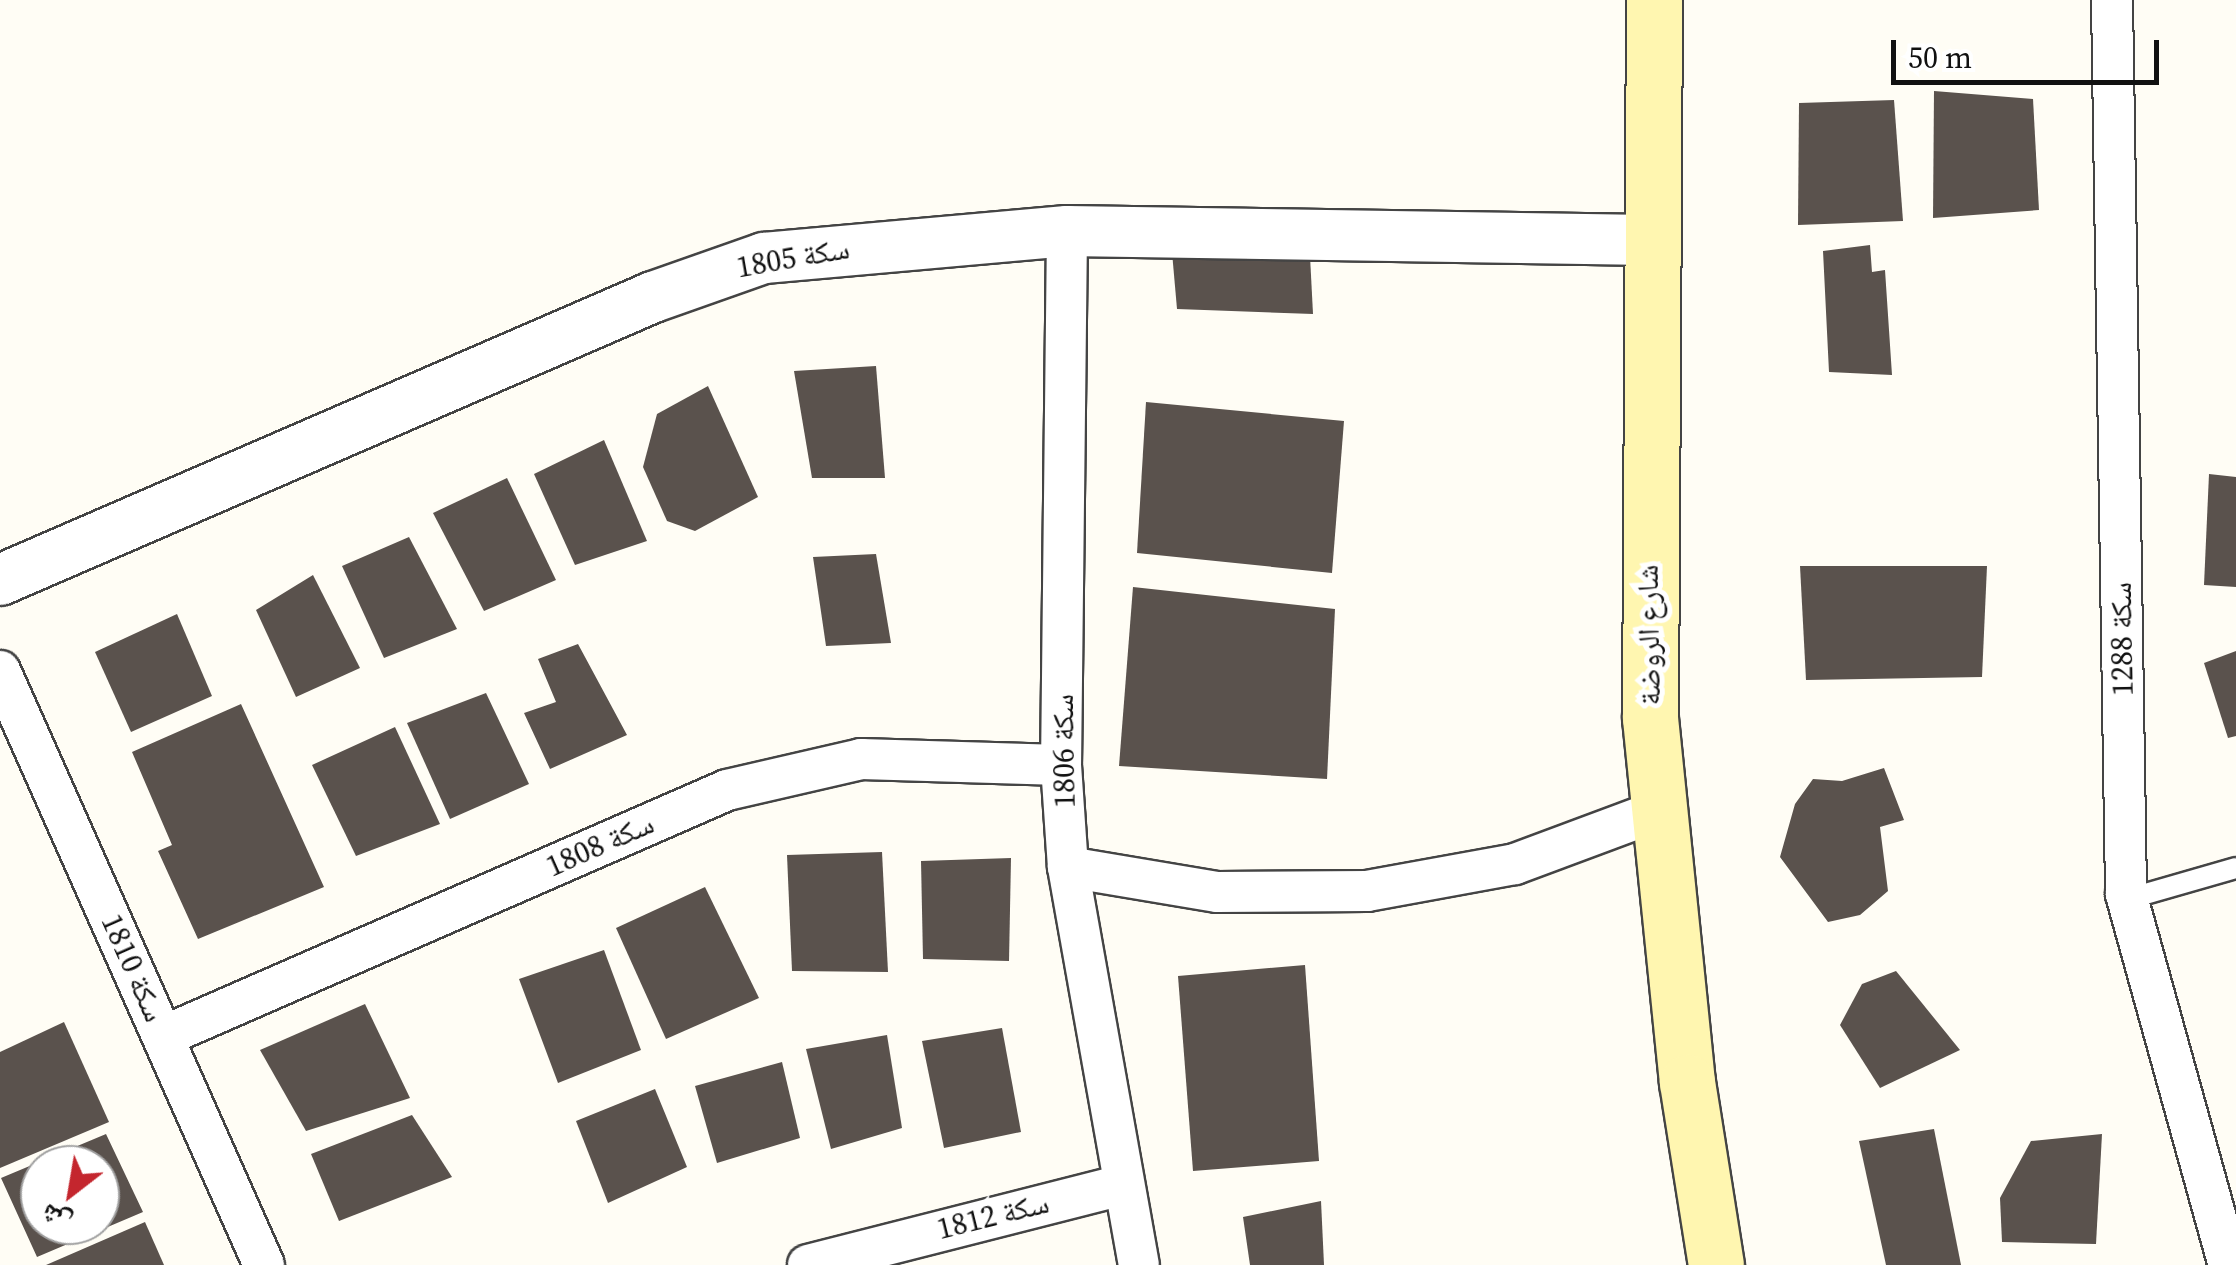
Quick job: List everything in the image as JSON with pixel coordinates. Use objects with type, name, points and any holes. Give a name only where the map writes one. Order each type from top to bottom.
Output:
[{"type":"main road","name":"شارع الروضة","points":[[1654,0],[1648,602],[1655,812],[1716,1265]]},
{"type":"street","name":"سكة 1288","points":[[2112,0],[2128,900],[2229,1265]]},
{"type":"street","name":"سكة 1805","points":[[2,574],[710,274],[815,251],[1067,232],[1650,240]]},
{"type":"street","name":"سكة 1806","points":[[1067,232],[1062,766],[1068,867],[1120,1185],[1139,1265]]},
{"type":"street","name":"سكة 1810","points":[[0,672],[264,1265]]},
{"type":"street","name":"سكة 1808","points":[[164,1036],[726,790],[861,759],[1062,766]]},
{"type":"street","points":[[1068,867],[1217,892],[1367,891],[1514,864],[1655,812]]},
{"type":"street","name":"سكة 1812","points":[[808,1265],[1120,1185]]},
{"type":"lane","points":[[2128,900],[2236,868]]},
{"type":"building","points":[[1934,91],[2033,99],[2039,210],[1933,218]]},
{"type":"building","points":[[1894,100],[1903,221],[1798,225],[1799,103]]},
{"type":"building","points":[[1870,245],[1872,272],[1885,270],[1892,375],[1829,372],[1823,251]]},
{"type":"building","points":[[1172,252],[1310,256],[1313,314],[1177,309]]},
{"type":"building","points":[[876,366],[885,478],[812,478],[794,371]]},
{"type":"building","points":[[708,386],[758,497],[695,531],[667,521],[643,467],[657,414]]},
{"type":"building","points":[[1146,402],[1344,421],[1332,573],[1137,553]]},
{"type":"building","points":[[604,440],[647,541],[575,565],[534,474]]},
{"type":"building","points":[[2209,474],[2236,477],[2236,587],[2204,585]]},
{"type":"building","points":[[507,478],[556,580],[484,611],[433,513]]},
{"type":"building","points":[[409,537],[457,629],[384,658],[342,566]]},
{"type":"building","points":[[876,554],[891,643],[826,646],[813,557]]},
{"type":"building","points":[[1800,566],[1987,566],[1982,677],[1806,680]]},
{"type":"building","points":[[313,575],[360,668],[296,697],[256,610]]},
{"type":"building","points":[[1133,587],[1335,609],[1327,779],[1119,766]]},
{"type":"building","points":[[177,614],[212,696],[131,732],[95,652]]},
{"type":"building","points":[[578,644],[627,735],[550,769],[524,713],[556,702],[538,659]]},
{"type":"building","points":[[2236,651],[2236,736],[2228,738],[2204,663]]},
{"type":"building","points":[[486,693],[529,784],[450,819],[407,723]]},
{"type":"building","points":[[241,704],[324,887],[198,939],[158,851],[172,845],[132,752]]},
{"type":"building","points":[[395,727],[440,824],[356,856],[312,765]]},
{"type":"building","points":[[1884,768],[1904,820],[1880,827],[1888,891],[1860,915],[1828,922],[1780,857],[1795,804],[1813,779],[1842,781]]},
{"type":"building","points":[[882,852],[888,972],[792,971],[787,855]]},
{"type":"building","points":[[1011,858],[1009,961],[923,959],[921,861]]},
{"type":"building","points":[[705,887],[759,998],[666,1039],[616,928]]},
{"type":"building","points":[[604,950],[641,1050],[558,1083],[519,979]]},
{"type":"building","points":[[1305,965],[1319,1161],[1193,1171],[1178,976]]},
{"type":"building","points":[[1896,971],[1960,1050],[1880,1088],[1840,1025],[1862,984]]},
{"type":"building","points":[[365,1004],[410,1098],[306,1131],[260,1050]]},
{"type":"building","points":[[64,1022],[109,1122],[54,1145],[20,1145],[20,1160],[0,1168],[0,1052]]},
{"type":"building","points":[[1002,1028],[1021,1132],[944,1148],[922,1041]]},
{"type":"building","points":[[887,1035],[902,1128],[831,1149],[806,1049]]},
{"type":"building","points":[[782,1062],[800,1138],[717,1163],[695,1086]]},
{"type":"building","points":[[655,1089],[687,1167],[608,1203],[576,1121]]},
{"type":"building","points":[[412,1115],[452,1177],[339,1221],[311,1154]]},
{"type":"building","points":[[1934,1129],[1961,1265],[1886,1265],[1859,1141]]},
{"type":"building","points":[[106,1134],[111,1145],[80,1145]]},
{"type":"building","points":[[2102,1134],[2096,1244],[2002,1242],[2000,1198],[2031,1141]]},
{"type":"building","points":[[120,1164],[143,1212],[120,1222]]},
{"type":"building","points":[[20,1170],[20,1220],[1,1178]]},
{"type":"building","points":[[1321,1201],[1324,1265],[1250,1265],[1243,1217]]},
{"type":"building","points":[[145,1222],[164,1265],[46,1265],[92,1245],[120,1245],[120,1233]]},
{"type":"building","points":[[32,1245],[65,1245],[37,1257]]}]
